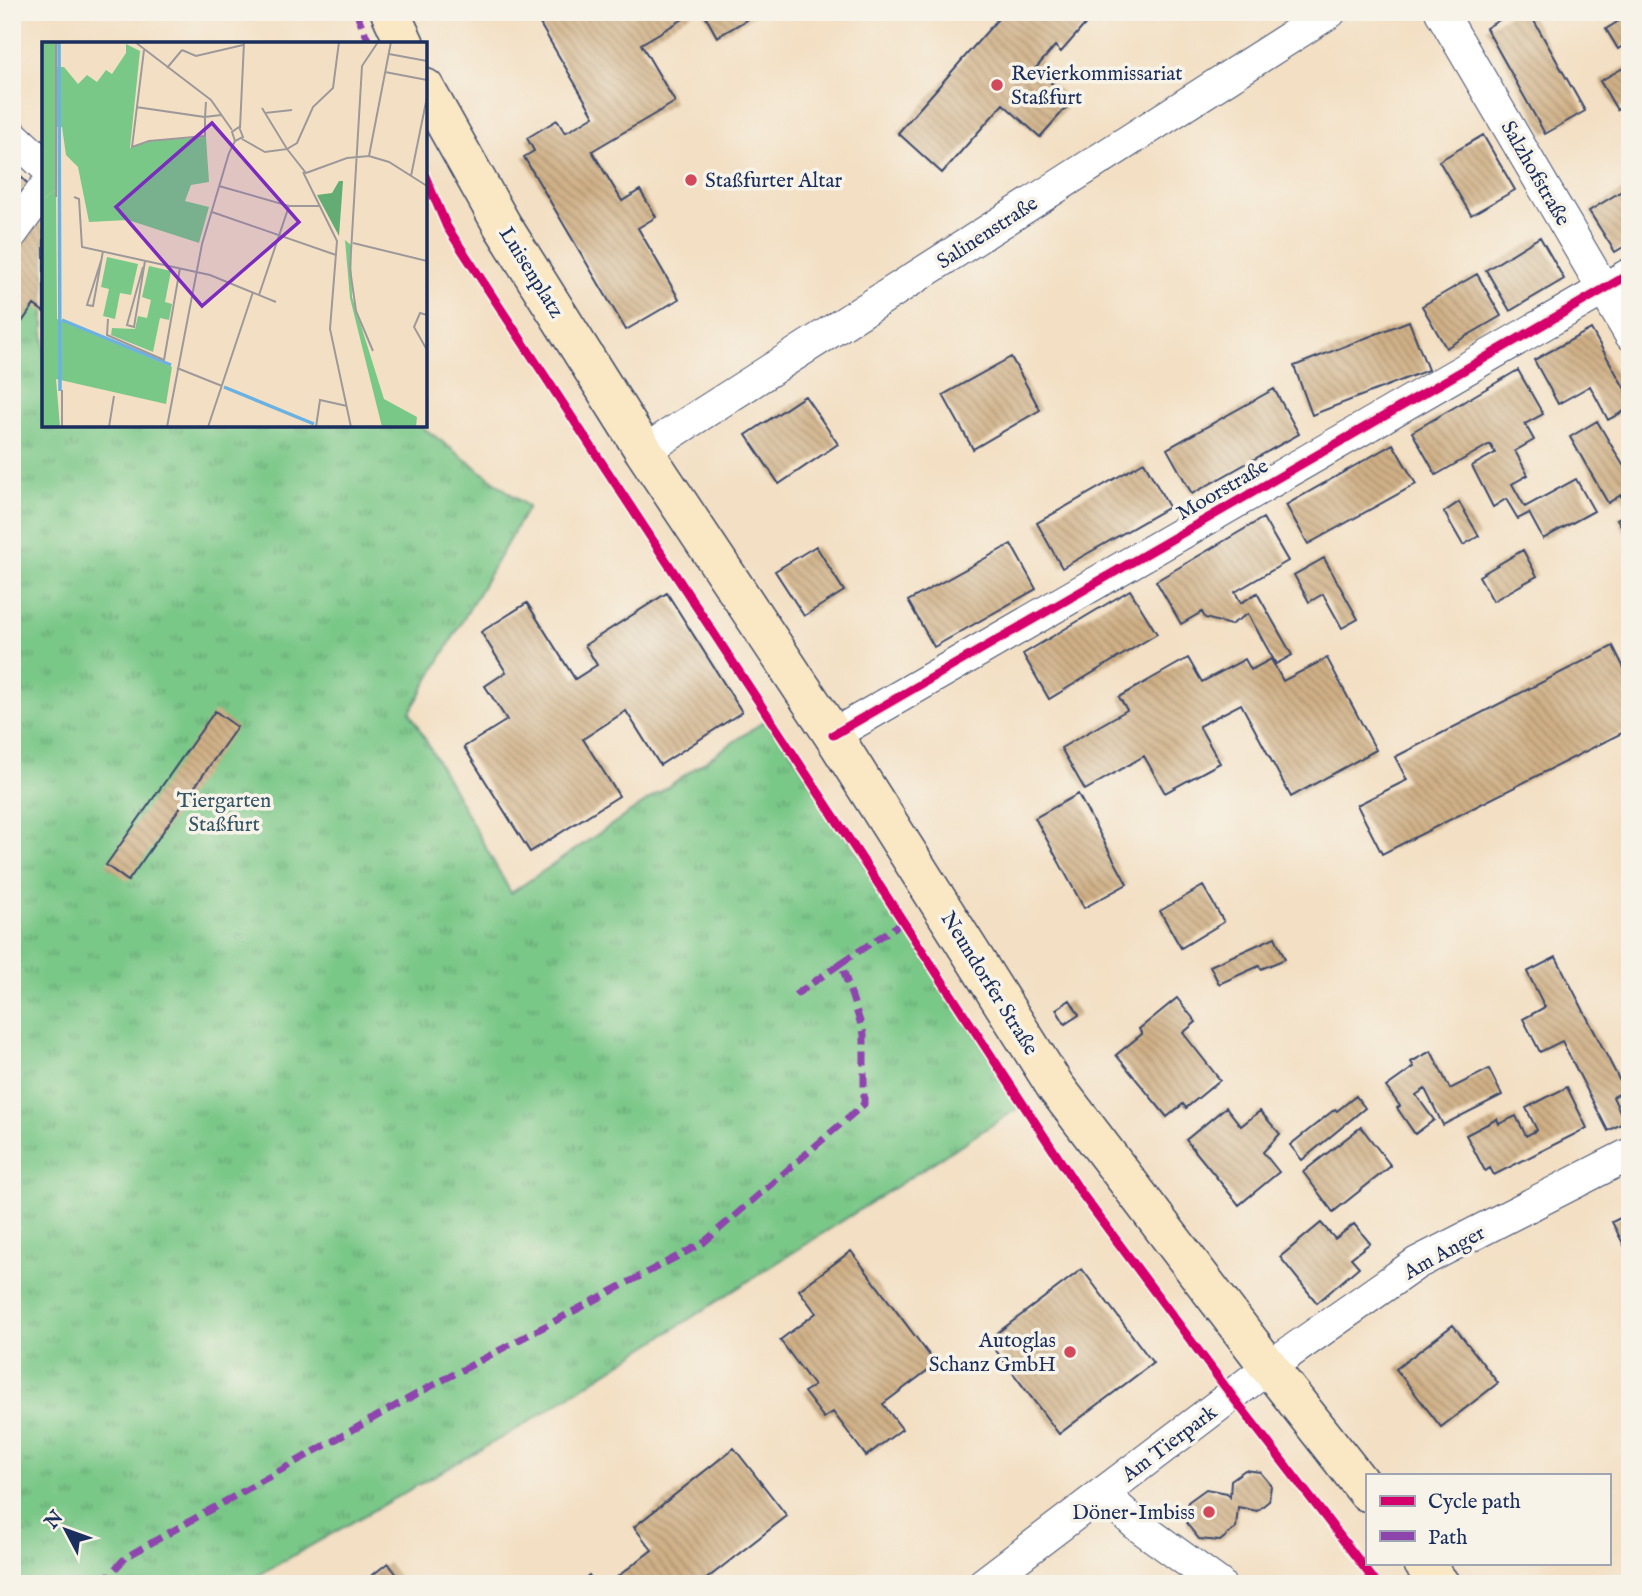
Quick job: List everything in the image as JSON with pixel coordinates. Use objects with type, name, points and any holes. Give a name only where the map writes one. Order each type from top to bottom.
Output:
[{"type":"main road","points":[[390,12],[404,42]]},
{"type":"main road","name":"Luisenplatz","points":[[427,92],[502,225],[644,451]]},
{"type":"main road","name":"Neundorfer Straße","points":[[644,451],[833,735],[1055,1086],[1366,1491]]},
{"type":"main road","points":[[1424,1564],[1440,1584]]},
{"type":"street","name":"Salinenstraße","points":[[644,451],[1330,12]]},
{"type":"street","name":"Salzhofstraße","points":[[1441,12],[1616,281],[1630,334]]},
{"type":"street","points":[[12,135],[42,163]]},
{"type":"street","points":[[12,233],[42,192]]},
{"type":"street","name":"Moorstraße","points":[[833,735],[1616,281]]},
{"type":"street","name":"Am Anger","points":[[1269,1367],[1417,1264],[1630,1154]]},
{"type":"street","name":"Am Tierpark","points":[[983,1584],[1269,1367]]},
{"type":"street","name":"Am Tierpark","points":[[1103,1494],[1136,1524],[1219,1584]]},
{"type":"green space","name":"Tiergarten Staßfurt","points":[[42,217],[42,427],[423,427],[528,507],[410,712],[511,893],[769,718],[1023,1105],[524,1425],[243,1584],[12,1584],[12,258]]},
{"type":"building","points":[[533,12],[695,12],[641,44],[675,102],[592,151],[622,201],[640,190],[656,217],[638,228],[679,299],[626,330],[524,157],[534,151],[527,138],[557,120],[565,133],[594,116]]},
{"type":"building","points":[[703,12],[760,12],[717,37]]},
{"type":"building","name":"Revierkommissariat Staßfurt","points":[[1004,12],[1096,12],[1061,52],[1055,46],[1035,69],[1072,101],[1040,137],[1003,104],[942,173],[898,133]]},
{"type":"building","points":[[1513,12],[1529,12],[1585,111],[1545,134],[1486,28]]},
{"type":"building","points":[[1627,16],[1630,21],[1630,41],[1618,49],[1606,29]]},
{"type":"building","points":[[1625,67],[1630,75],[1630,102],[1617,110],[1600,81]]},
{"type":"building","points":[[1483,135],[1515,190],[1471,215],[1439,161]]},
{"type":"building","points":[[12,168],[29,185],[12,201]]},
{"type":"building","points":[[1630,186],[1630,243],[1615,252],[1589,211]]},
{"type":"building","points":[[42,217],[42,311],[34,305],[12,336],[12,258]]},
{"type":"building","points":[[1540,237],[1564,279],[1510,311],[1486,270]]},
{"type":"building","points":[[1477,274],[1501,316],[1446,348],[1422,306]]},
{"type":"building","points":[[1409,321],[1428,370],[1312,415],[1294,366]]},
{"type":"building","points":[[1591,329],[1630,398],[1630,408],[1608,420],[1590,386],[1558,404],[1534,360]]},
{"type":"building","points":[[1011,357],[1040,410],[973,449],[943,395]]},
{"type":"building","points":[[1518,370],[1543,414],[1525,424],[1534,440],[1515,451],[1528,475],[1512,484],[1525,507],[1576,479],[1594,511],[1543,539],[1529,513],[1518,519],[1506,499],[1493,507],[1472,466],[1495,453],[1490,444],[1436,475],[1412,432]]},
{"type":"building","points":[[1274,389],[1299,434],[1192,494],[1167,449]]},
{"type":"building","points":[[805,396],[838,444],[779,484],[746,435]]},
{"type":"building","points":[[1597,421],[1630,477],[1630,510],[1621,495],[1608,503],[1570,437]]},
{"type":"building","points":[[1393,444],[1416,484],[1308,544],[1286,505]]},
{"type":"building","points":[[1144,462],[1169,507],[1062,568],[1037,523]]},
{"type":"building","points":[[1459,502],[1479,536],[1463,545],[1444,512]]},
{"type":"building","points":[[1630,512],[1630,541],[1617,519]]},
{"type":"building","points":[[1263,518],[1288,561],[1235,592],[1241,603],[1257,593],[1292,655],[1276,664],[1248,614],[1230,625],[1205,618],[1202,612],[1181,624],[1156,581]]},
{"type":"building","points":[[1011,544],[1036,589],[934,647],[908,601]]},
{"type":"building","points":[[816,546],[844,591],[804,616],[775,571]]},
{"type":"building","points":[[1523,550],[1537,576],[1493,601],[1479,576]]},
{"type":"building","points":[[1324,558],[1358,619],[1342,628],[1323,594],[1309,602],[1294,575]]},
{"type":"building","points":[[1130,590],[1157,634],[1049,699],[1023,654]]},
{"type":"building","points":[[667,593],[742,712],[660,765],[626,711],[583,739],[619,796],[530,852],[464,747],[507,720],[485,686],[506,672],[481,632],[527,603],[575,679],[597,665],[585,645]]},
{"type":"building","points":[[1613,646],[1630,680],[1630,729],[1382,854],[1357,805],[1407,780],[1395,757]]},
{"type":"building","points":[[1188,658],[1202,682],[1245,659],[1251,670],[1271,659],[1283,681],[1327,658],[1376,750],[1291,797],[1241,704],[1199,726],[1220,763],[1165,793],[1144,756],[1085,790],[1061,748],[1127,710],[1119,697]]},
{"type":"building","points":[[215,711],[237,727],[128,881],[106,865]]},
{"type":"building","points":[[1078,794],[1127,884],[1084,908],[1035,818]]},
{"type":"building","points":[[1203,886],[1224,922],[1181,948],[1160,911]]},
{"type":"building","points":[[1275,937],[1285,959],[1261,969],[1259,966],[1219,984],[1210,966]]},
{"type":"building","points":[[1556,957],[1625,1091],[1613,1097],[1625,1122],[1608,1131],[1562,1041],[1540,1052],[1523,1019],[1545,1007],[1527,972]]},
{"type":"building","points":[[1177,998],[1196,1022],[1183,1033],[1220,1080],[1186,1108],[1183,1104],[1167,1117],[1116,1055],[1142,1034],[1139,1029]]},
{"type":"building","points":[[1070,1000],[1079,1015],[1065,1024],[1056,1009]]},
{"type":"building","points":[[1431,1051],[1450,1089],[1489,1069],[1502,1095],[1443,1125],[1425,1089],[1416,1095],[1434,1120],[1415,1134],[1386,1087],[1414,1067],[1411,1062]]},
{"type":"building","points":[[1567,1087],[1587,1128],[1494,1175],[1490,1168],[1485,1171],[1466,1135],[1497,1119],[1499,1124],[1516,1116],[1526,1136],[1537,1130],[1526,1108]]},
{"type":"building","points":[[1356,1096],[1365,1108],[1302,1160],[1290,1145]]},
{"type":"building","points":[[1226,1107],[1241,1126],[1260,1111],[1280,1134],[1263,1152],[1279,1172],[1239,1205],[1186,1140]]},
{"type":"building","points":[[1361,1127],[1391,1166],[1333,1212],[1303,1172]]},
{"type":"building","points":[[1630,1213],[1630,1257],[1612,1222]]},
{"type":"building","points":[[1321,1223],[1335,1239],[1354,1224],[1370,1243],[1351,1258],[1359,1267],[1317,1303],[1280,1257]]},
{"type":"building","points":[[851,1251],[936,1364],[883,1404],[902,1429],[866,1456],[833,1412],[824,1418],[804,1392],[814,1386],[780,1340],[816,1313],[799,1290]]},
{"type":"building","name":"Autoglas Schanz GmbH","points":[[1082,1269],[1153,1363],[1059,1434],[988,1340]]},
{"type":"building","points":[[1453,1325],[1498,1383],[1441,1427],[1396,1369]]},
{"type":"building","points":[[734,1448],[787,1516],[700,1584],[674,1584],[672,1581],[668,1584],[608,1584],[652,1550],[634,1527]]},
{"type":"building","points":[[1245,1470],[1260,1472],[1271,1485],[1269,1501],[1257,1511],[1238,1507],[1236,1528],[1220,1541],[1199,1539],[1187,1524],[1188,1502],[1206,1489],[1227,1493],[1230,1497],[1231,1480]]},
{"type":"building","points":[[388,1563],[404,1584],[361,1584]]},
{"type":"building","points":[[589,1575],[596,1584],[578,1584]]},
{"type":"marked path","points":[[356,12],[369,42]]},
{"type":"marked path","points":[[101,1584],[126,1557],[422,1391],[703,1243],[864,1104],[864,1034],[841,963],[903,922]]},
{"type":"marked path","points":[[795,995],[841,963]]},
{"type":"cycle path","points":[[427,181],[447,227],[1082,1194],[1232,1396],[1377,1584]]},
{"type":"cycle path","points":[[833,735],[1630,274]]},
{"type":"place","name":"Revierkommissariat Staßfurt","points":[[997,85]]},
{"type":"place","name":"Staßfurter Altar","points":[[691,180]]},
{"type":"place","name":"Autoglas Schanz GmbH","points":[[1070,1352]]},
{"type":"place","name":"Döner-Imbiss","points":[[1209,1512]]}]
